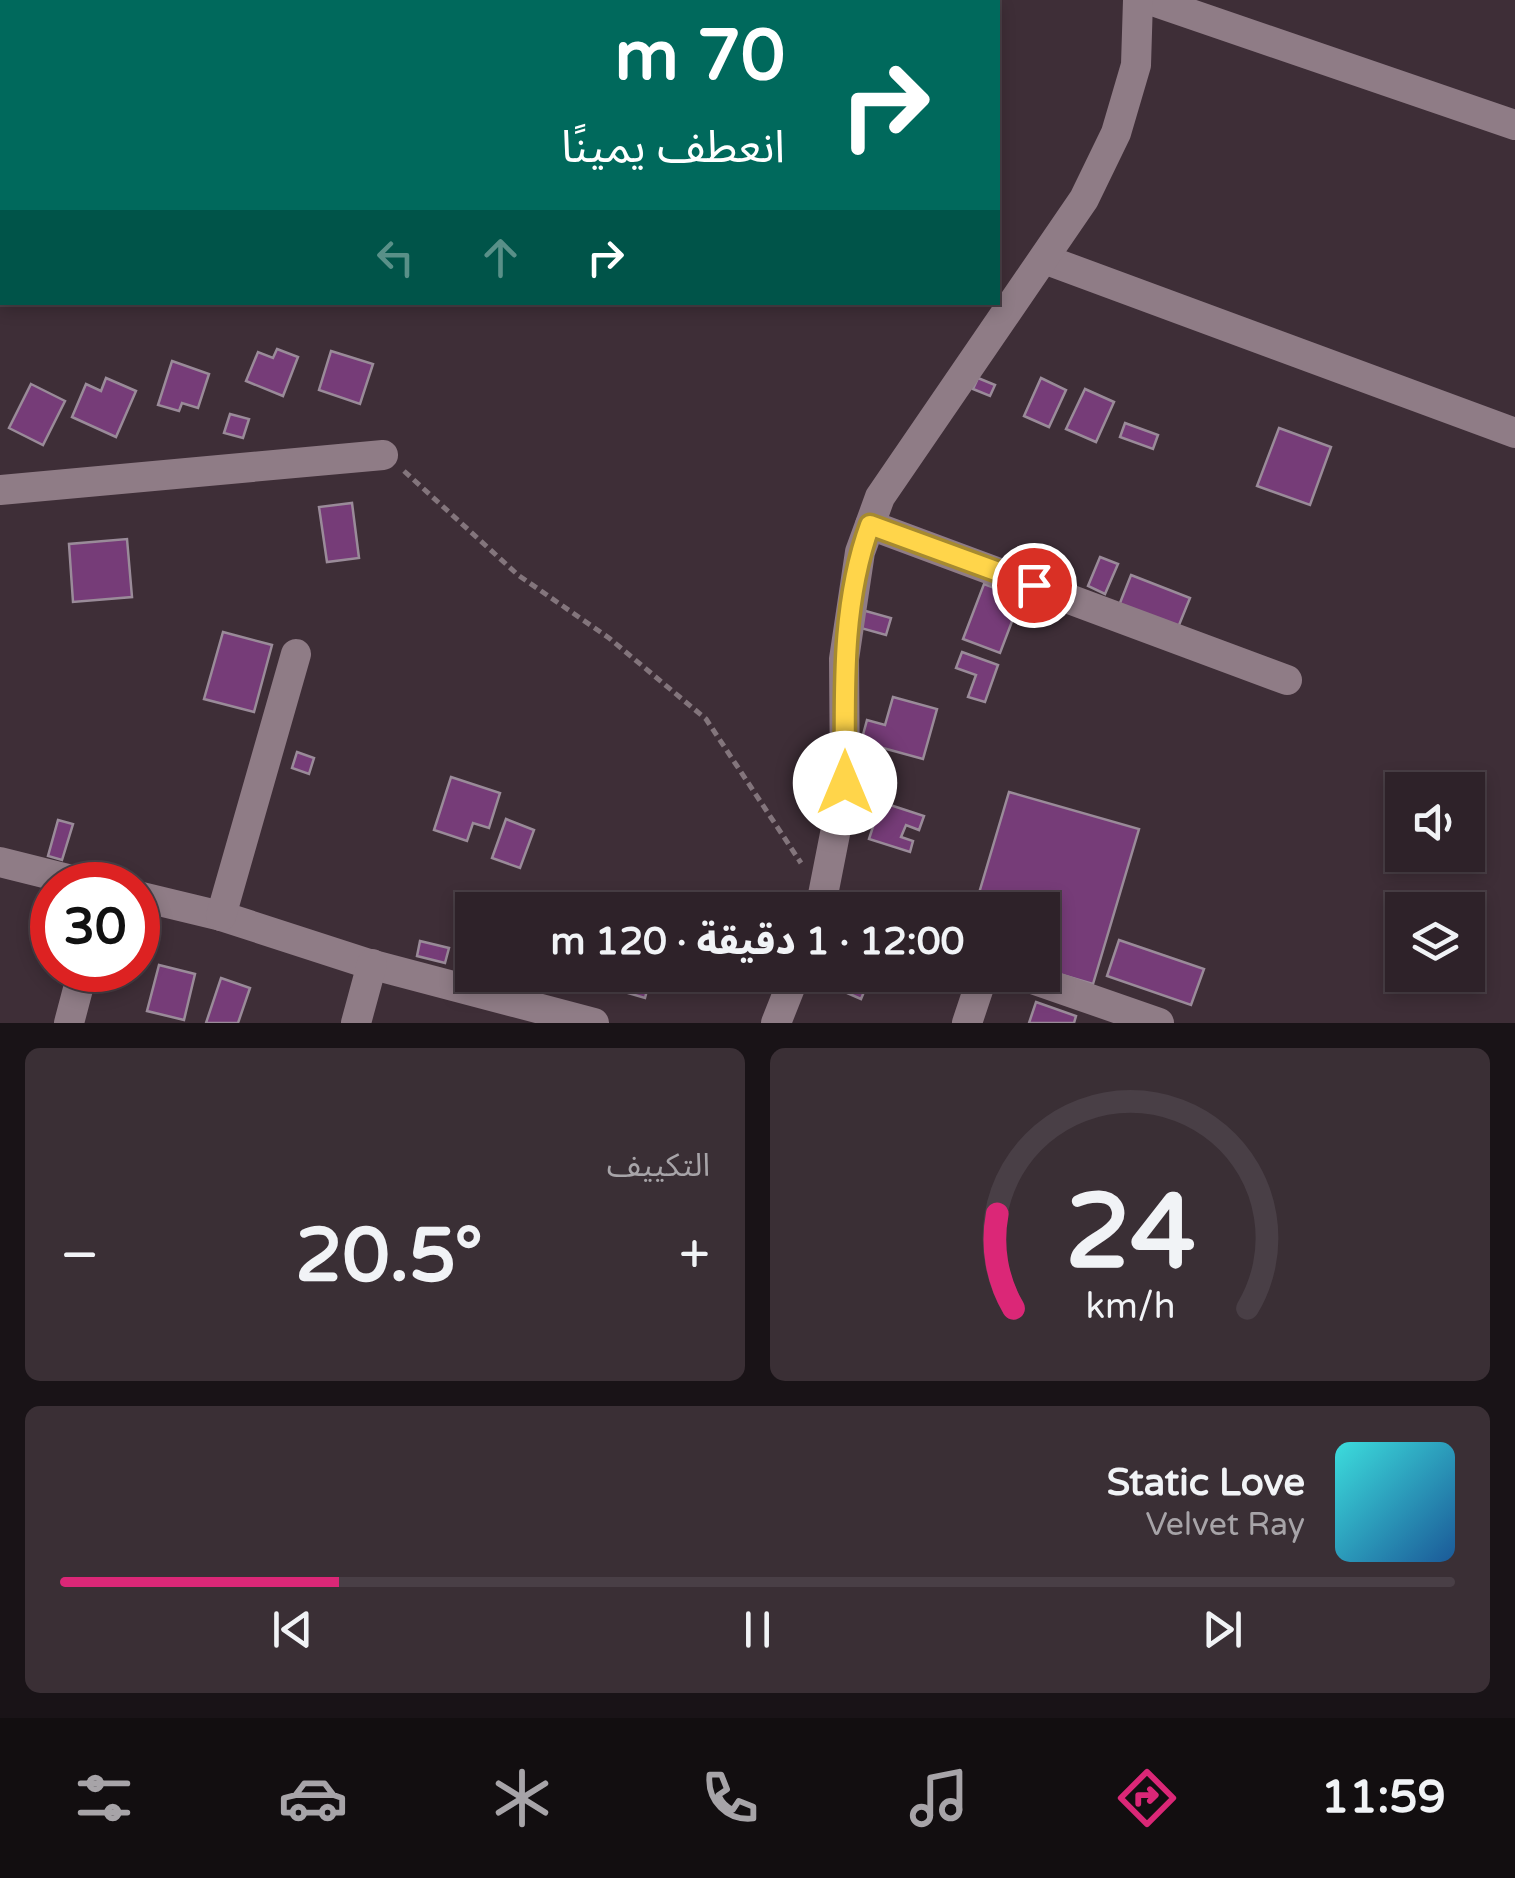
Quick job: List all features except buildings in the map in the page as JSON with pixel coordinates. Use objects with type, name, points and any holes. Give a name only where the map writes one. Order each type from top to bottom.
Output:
[{"type":"street","points":[[833,892],[845,783],[844,659],[860,552],[880,498],[1084,199],[1116,133],[1136,66],[1138,0]]},
{"type":"street","points":[[1150,0],[1515,125]]},
{"type":"street","points":[[1044,259],[1515,432]]},
{"type":"street","points":[[0,490],[383,455]]},
{"type":"street","points":[[870,525],[1288,680]]},
{"type":"street","points":[[221,916],[296,654]]},
{"type":"street","points":[[0,862],[30,870]]},
{"type":"street","points":[[160,901],[221,916],[372,964],[594,1023]]},
{"type":"street","points":[[356,1023],[372,964]]},
{"type":"street","points":[[1060,989],[1159,1023]]},
{"type":"street","points":[[69,1023],[77,992]]},
{"type":"street","points":[[776,1023],[788,992]]},
{"type":"street","points":[[967,1023],[978,992]]},
{"type":"path","points":[[383,455],[518,575],[609,638],[706,719],[822,892]]},
{"type":"route","points":[[845,783],[844,659],[860,552],[870,525],[1034,585]]}]
